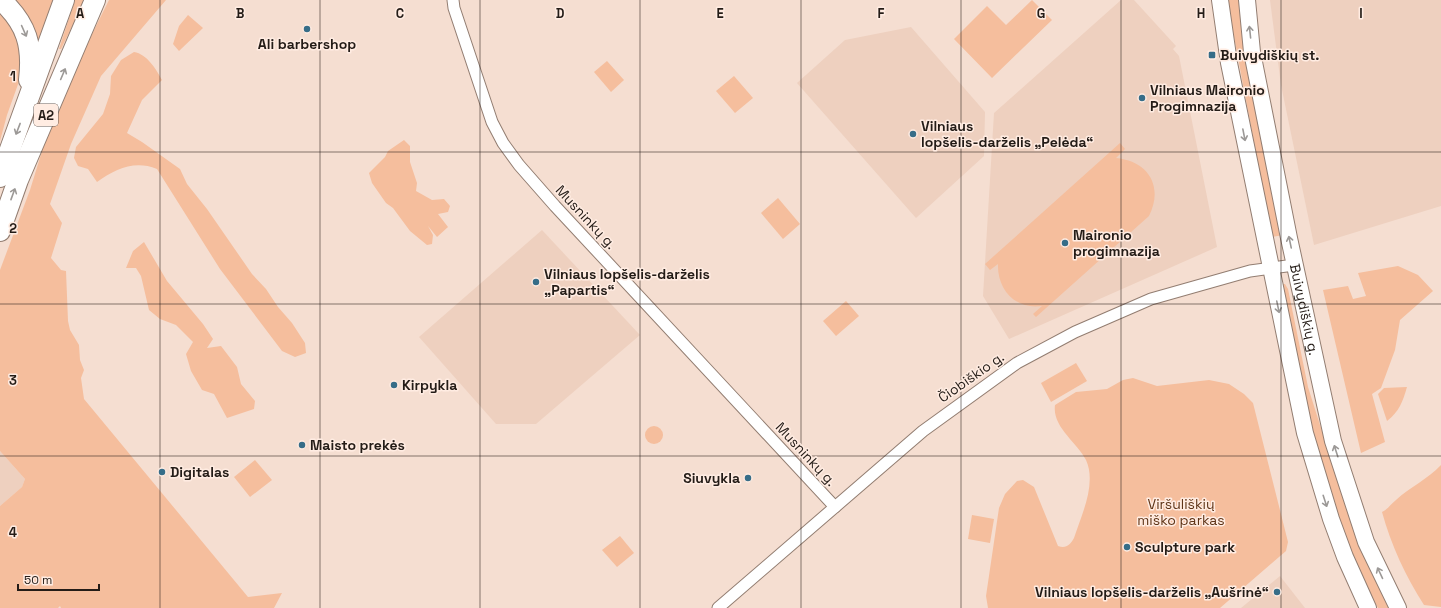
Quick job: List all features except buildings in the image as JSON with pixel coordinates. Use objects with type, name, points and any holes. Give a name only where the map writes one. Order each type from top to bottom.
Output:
[{"type":"highway","points":[[0,0],[16,17],[24,30],[29,44],[31,57],[27,105]]},
{"type":"highway","name":"A2","points":[[0,177],[64,0]]},
{"type":"highway","name":"A2","points":[[0,231],[18,180],[95,0]]},
{"type":"main road","name":"Buivydiškių g.","points":[[1220,0],[1229,63],[1270,269],[1305,433],[1314,465],[1345,557],[1368,608]]},
{"type":"main road","name":"Buivydiškių g.","points":[[1247,0],[1252,52],[1294,265],[1333,441],[1366,542],[1398,608]]},
{"type":"street","name":"Musninkų g.","points":[[454,0],[456,18],[492,122],[503,142],[519,165],[555,206],[835,507]]},
{"type":"street","name":"Čiobiškio g.","points":[[718,608],[923,431],[997,376],[1040,350],[1075,332],[1151,299],[1238,274],[1294,265]]},
{"type":"shaded area","name":"Maironio progimnazija","points":[[1121,0],[1134,0],[1176,46],[1173,49],[1179,56],[1217,247],[1009,339],[983,296],[994,113]]},
{"type":"shaded area","points":[[1270,0],[1441,0],[1441,206],[1314,245],[1281,85]]},
{"type":"shaded area","name":"Vilniaus lopšelis-darželis „Pelėda“","points":[[911,27],[985,112],[984,156],[916,218],[797,83],[845,40]]},
{"type":"shaded area","name":"Vilniaus lopšelis-darželis „Papartis“","points":[[542,230],[640,335],[536,424],[496,424],[419,337]]},
{"type":"shaded area","points":[[0,451],[25,479],[22,487],[0,506]]},
{"type":"shaded area","name":"Vilniaus lopšelis-darželis „Aušrinė“","points":[[1280,576],[1305,608],[1241,608]]},
{"type":"green space","points":[[7,0],[55,0],[37,46]]},
{"type":"green space","points":[[75,0],[85,0],[61,49],[59,49]]},
{"type":"green space","points":[[109,0],[166,0],[101,76],[71,144],[50,204],[62,223],[51,258],[61,270],[66,271],[68,321],[70,330],[79,345],[80,360],[84,370],[81,378],[84,399],[248,597],[282,593],[274,608],[61,608],[60,606],[58,608],[0,608],[0,506],[22,487],[25,479],[0,451],[0,270],[30,190],[50,125],[77,64]]},
{"type":"green space","points":[[1032,0],[1052,20],[992,78],[954,39],[987,6],[1006,25]]},
{"type":"green space","points":[[1227,0],[1240,0],[1283,235],[1272,237]]},
{"type":"green space","points":[[0,8],[8,15],[26,62],[7,115],[0,141]]},
{"type":"green space","points":[[188,15],[203,28],[179,51],[173,44],[179,26]]},
{"type":"green space","points":[[134,52],[139,53],[147,59],[162,80],[142,100],[127,133],[180,169],[187,184],[207,209],[252,274],[266,289],[278,307],[292,323],[305,343],[306,353],[295,357],[282,351],[220,269],[157,169],[141,165],[126,167],[111,173],[97,182],[88,169],[78,166],[74,158],[76,147],[103,114],[110,94],[111,76],[121,60]]},
{"type":"green space","points":[[607,61],[624,80],[611,92],[594,72]]},
{"type":"green space","points":[[734,76],[753,98],[735,113],[716,91]]},
{"type":"green space","points":[[404,140],[410,146],[410,162],[417,183],[416,191],[432,200],[444,199],[450,206],[448,212],[438,214],[448,227],[437,237],[428,226],[433,235],[432,244],[427,245],[410,231],[393,208],[386,203],[372,183],[369,173],[385,157],[388,151]]},
{"type":"green space","name":"Maironio progimnazija","points":[[1120,143],[1125,149],[1116,158],[1137,164],[1150,177],[1154,185],[1155,195],[1149,216],[1036,317],[1033,314],[1042,306],[1024,305],[1016,301],[1004,289],[998,273],[998,264],[990,270],[985,264]]},
{"type":"green space","points":[[778,198],[800,224],[783,239],[761,213]]},
{"type":"green space","points":[[144,242],[167,281],[203,324],[213,339],[207,348],[221,346],[237,367],[241,384],[255,401],[254,409],[227,418],[214,394],[202,390],[191,371],[186,354],[193,342],[176,325],[160,319],[149,310],[141,276],[136,268],[126,268],[133,251]]},
{"type":"green space","points":[[1398,266],[1418,275],[1433,291],[1400,320],[1395,350],[1381,388],[1372,394],[1385,442],[1361,453],[1323,290],[1348,286],[1353,299],[1366,296],[1358,273]]},
{"type":"green space","points":[[1285,284],[1288,289],[1308,387],[1320,425],[1363,553],[1390,608],[1378,608],[1359,570],[1343,531],[1318,451],[1308,410],[1281,286]]},
{"type":"green space","points":[[846,301],[859,316],[836,336],[823,321]]},
{"type":"green space","points":[[1076,363],[1087,381],[1051,402],[1041,383]]},
{"type":"green space","name":"Viršuliškių miško parkas","points":[[1133,378],[1157,386],[1209,380],[1229,384],[1244,394],[1253,403],[1288,542],[1286,551],[1220,608],[988,608],[986,596],[999,508],[1005,494],[1017,481],[1023,480],[1034,487],[1058,546],[1066,547],[1074,538],[1084,510],[1089,489],[1089,469],[1082,453],[1066,434],[1057,420],[1055,405],[1076,392],[1107,389],[1123,380]]},
{"type":"green space","points":[[1407,387],[1400,406],[1395,414],[1387,421],[1378,394],[1384,388]]},
{"type":"green space","points":[[654,426],[660,429],[663,435],[660,441],[654,444],[648,441],[645,435],[648,429]]},
{"type":"green space","points":[[255,460],[272,480],[250,497],[234,477]]},
{"type":"green space","points":[[1441,465],[1441,607],[1424,605],[1400,560],[1390,537],[1382,512],[1401,495],[1430,475]]},
{"type":"green space","points":[[972,515],[994,519],[990,543],[968,539]]},
{"type":"green space","points":[[620,536],[634,553],[617,567],[602,550]]},
{"type":"place","name":"Ali barbershop","points":[[307,29]]},
{"type":"place","name":"Buivydiškių st.","points":[[1212,55]]},
{"type":"place","name":"Vilniaus Maironio Progimnazija","points":[[1142,98]]},
{"type":"place","name":"Vilniaus lopšelis-darželis „Pelėda“","points":[[913,134]]},
{"type":"place","name":"Maironio progimnazija","points":[[1065,243]]},
{"type":"place","name":"Vilniaus lopšelis-darželis „Papartis“","points":[[536,282]]},
{"type":"place","name":"Kirpykla","points":[[394,385]]},
{"type":"place","name":"Maisto prekės","points":[[302,445]]},
{"type":"place","name":"Digitalas","points":[[162,472]]},
{"type":"place","name":"Siuvykla","points":[[748,478]]},
{"type":"place","name":"Sculpture park","points":[[1127,547]]},
{"type":"place","name":"Vilniaus lopšelis-darželis „Aušrinė“","points":[[1277,592]]}]
